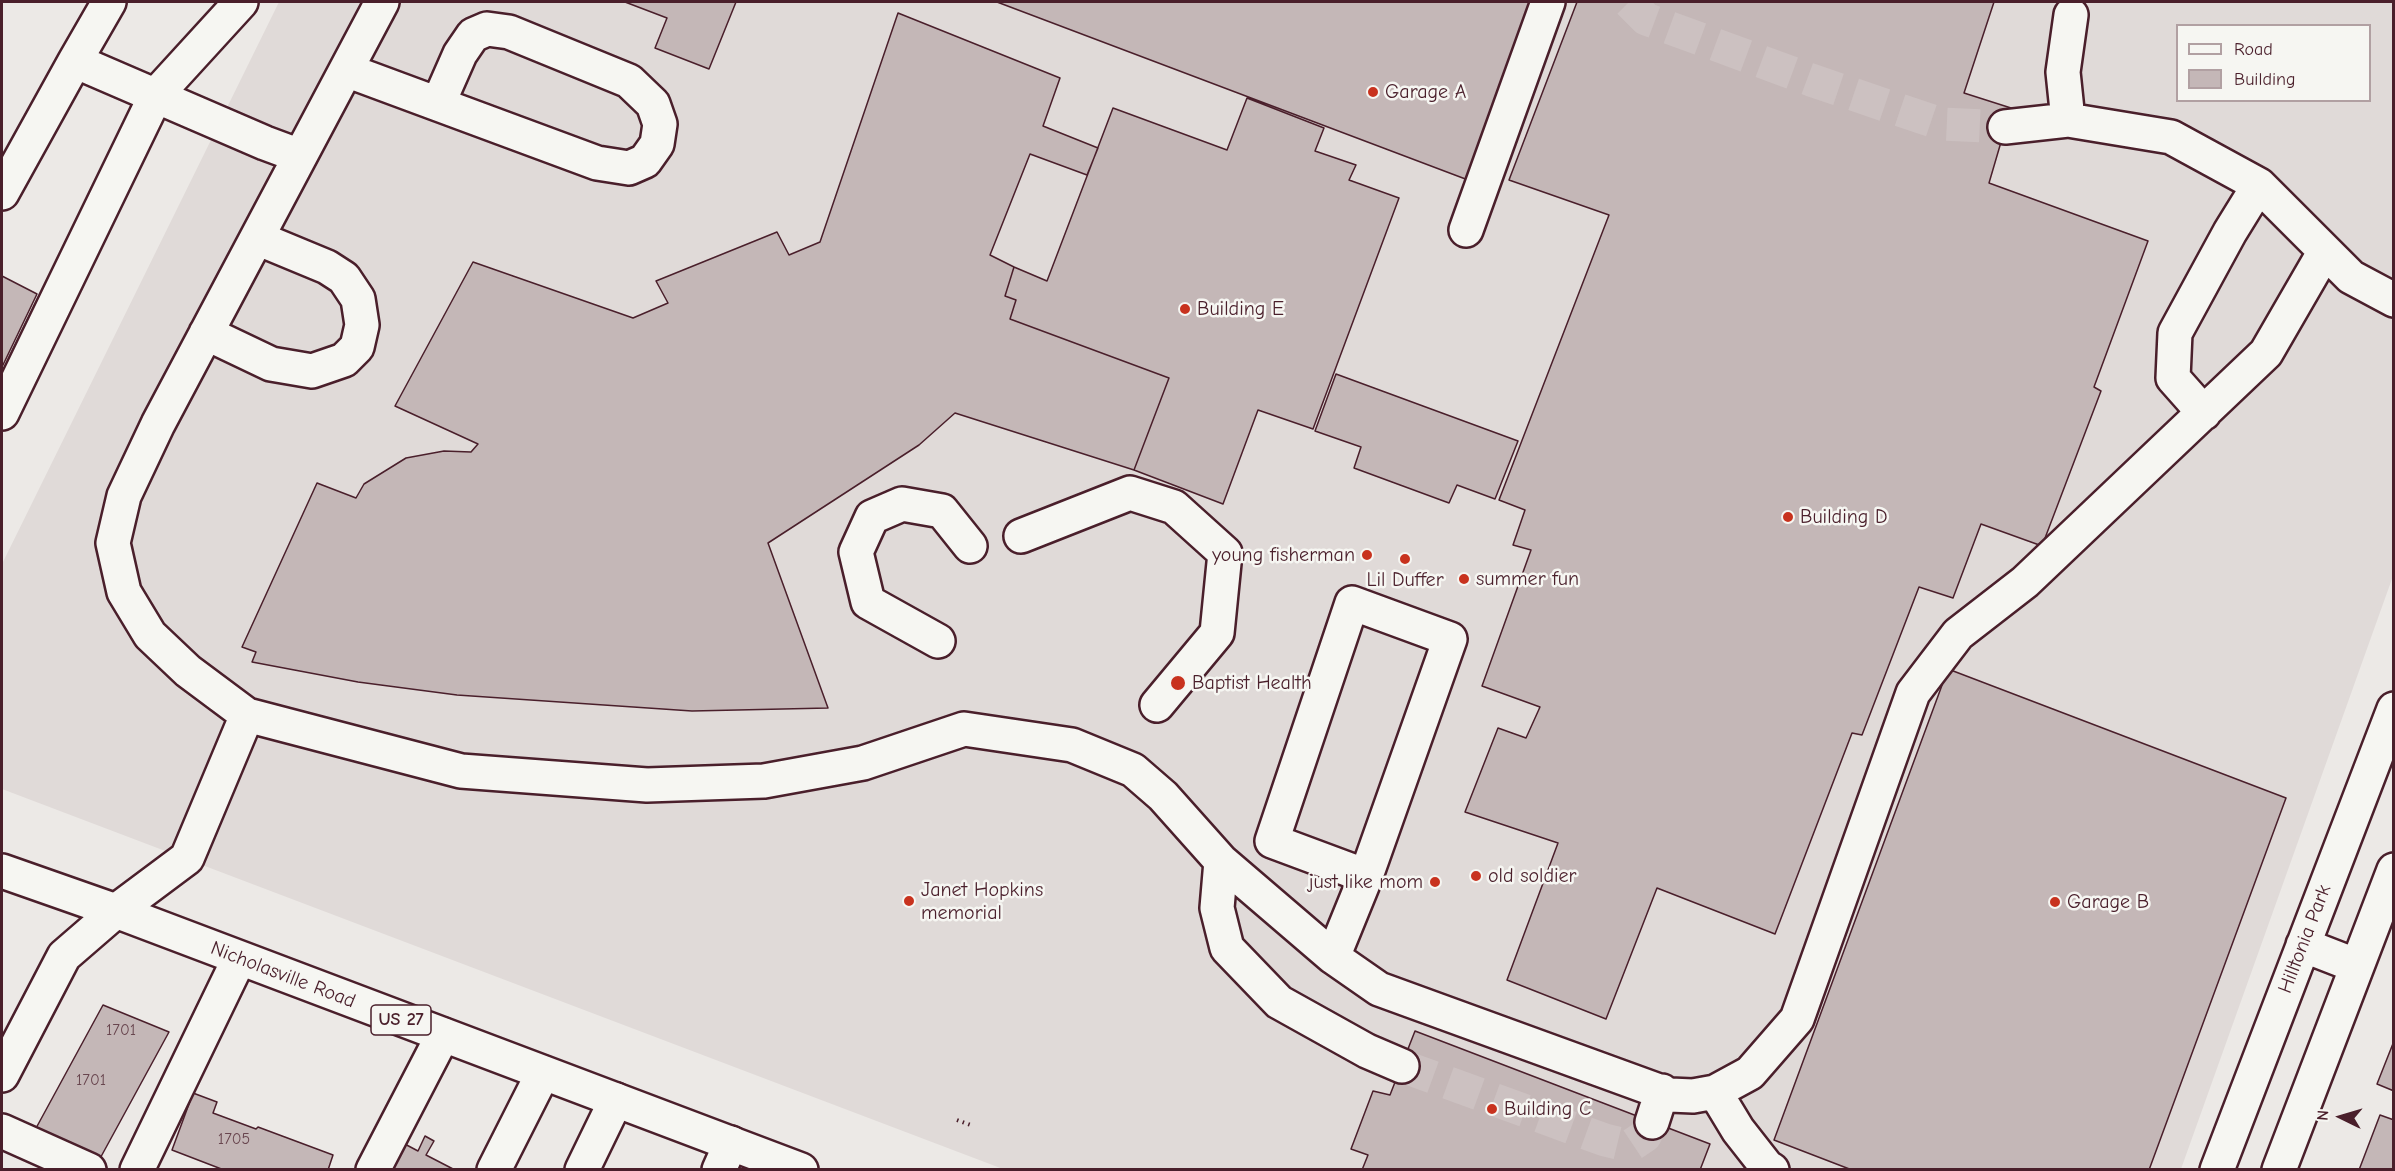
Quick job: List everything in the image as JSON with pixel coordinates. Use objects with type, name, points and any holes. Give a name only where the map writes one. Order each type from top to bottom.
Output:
[{"type":"street","points":[[2,193],[109,2]]},
{"type":"street","points":[[2,413],[156,95],[241,2]]},
{"type":"street","points":[[382,2],[158,424],[124,496],[113,543],[124,592],[150,635],[188,671],[247,715],[461,771],[647,785],[764,781],[863,763],[964,729],[1072,745],[1133,770],[1163,796],[1221,861],[1333,957],[1379,989],[1670,1095],[1693,1096],[1715,1092],[1750,1072],[1797,1019],[1913,693],[1958,634],[2025,582],[2266,353],[2325,251]]},
{"type":"street","points":[[1466,230],[1548,2]]},
{"type":"street","points":[[2068,120],[2062,72],[2071,15]]},
{"type":"street","points":[[346,70],[597,163],[629,168],[645,161],[657,144],[660,124],[652,104],[629,81],[509,32],[488,29],[472,35],[460,54],[438,104]]},
{"type":"street","points":[[75,61],[300,156]]},
{"type":"street","points":[[2005,127],[2068,120],[2171,137],[2259,185],[2351,277],[2394,300]]},
{"type":"street","points":[[2204,413],[2173,378],[2175,333],[2230,231],[2259,185]]},
{"type":"street","points":[[206,333],[271,364],[312,371],[344,360],[357,347],[362,325],[358,299],[344,278],[327,267],[257,238]]},
{"type":"street","points":[[1021,536],[1130,493],[1174,507],[1225,554],[1217,633],[1157,705]]},
{"type":"street","points":[[938,642],[868,602],[856,552],[872,517],[902,504],[942,512],[970,546]]},
{"type":"street","points":[[1333,957],[1366,876],[1450,639],[1352,603],[1272,841],[1366,876]]},
{"type":"street","name":"Hilltonia Park","points":[[2217,1170],[2394,709]]},
{"type":"street","points":[[2,1074],[64,956],[116,911],[187,858],[247,715]]},
{"type":"street","points":[[1221,861],[1217,908],[1227,948],[1280,1002],[1367,1051],[1402,1066]]},
{"type":"street","points":[[2279,1170],[2394,870]]},
{"type":"street","name":"Nicholasville Road","points":[[2,871],[116,911],[616,1100],[725,1156],[801,1170]]},
{"type":"street","points":[[2303,945],[2357,966]]},
{"type":"street","points":[[137,1170],[239,959]]},
{"type":"street","points":[[373,1170],[442,1035]]},
{"type":"street","points":[[494,1170],[543,1073]]},
{"type":"street","points":[[1652,1122],[1662,1091]]},
{"type":"street","points":[[1715,1092],[1738,1130],[1767,1167],[1772,1170]]},
{"type":"street","points":[[582,1170],[616,1100]]},
{"type":"street","points":[[2,1131],[89,1170]]},
{"type":"path","points":[[957,1120],[973,1125]]},
{"type":"shaded area","name":"Baptist Health","points":[[279,2],[2393,2],[2393,576],[2181,1169],[1003,1169],[2,789],[2,564]]},
{"type":"building","points":[[625,2],[736,2],[709,69],[655,48],[667,18]]},
{"type":"building","name":"Garage A","points":[[997,2],[1545,2],[1476,183]]},
{"type":"building","name":"Building D","points":[[1577,2],[1994,2],[1964,93],[2011,108],[1989,183],[2148,241],[2094,387],[2101,391],[2042,546],[1981,524],[1953,598],[1919,587],[1862,735],[1852,733],[1775,934],[1657,888],[1606,1019],[1507,980],[1558,843],[1465,812],[1498,728],[1526,738],[1540,707],[1482,686],[1531,550],[1513,545],[1525,510],[1499,500],[1609,215],[1509,180]]},
{"type":"building","points":[[898,13],[1060,78],[1043,126],[1098,148],[1087,175],[1030,154],[990,255],[1014,267],[1005,296],[1016,300],[1010,319],[1169,378],[1134,470],[955,413],[919,445],[768,543],[828,708],[692,711],[457,695],[358,682],[252,662],[256,652],[242,647],[317,483],[356,498],[364,484],[406,458],[444,451],[471,452],[478,444],[395,406],[473,262],[633,318],[668,303],[656,281],[777,232],[789,255],[820,242]]},
{"type":"building","name":"Building E","points":[[1247,98],[1324,128],[1315,151],[1356,165],[1349,180],[1399,198],[1313,429],[1258,410],[1223,504],[1134,470],[1169,378],[1010,319],[1016,300],[1005,296],[1014,267],[1047,281],[1113,108],[1227,150]]},
{"type":"building","points":[[2,276],[37,294],[2,367]]},
{"type":"building","points":[[1336,374],[1518,441],[1495,499],[1457,485],[1449,503],[1354,468],[1361,447],[1315,431]]},
{"type":"building","name":"Garage B","points":[[1948,669],[2286,798],[2149,1170],[1852,1170],[1774,1140]]},
{"type":"building","points":[[103,1005],[169,1032],[97,1164],[35,1130]]},
{"type":"building","name":"Building C","points":[[1415,1031],[1710,1144],[1700,1170],[1362,1170],[1368,1155],[1351,1149],[1373,1091],[1390,1095]]},
{"type":"building","points":[[2394,1041],[2394,1091],[2377,1084]]},
{"type":"building","points":[[193,1093],[217,1102],[213,1113],[333,1155],[328,1170],[224,1170],[172,1150]]},
{"type":"building","points":[[2380,1115],[2394,1120],[2394,1170],[2359,1170]]},
{"type":"building","points":[[425,1136],[434,1141],[426,1155],[455,1170],[388,1170],[401,1142],[418,1151]]},
{"type":"tunnel","points":[[1629,2],[1646,19],[1811,80],[1941,124],[2005,127]]},
{"type":"tunnel","points":[[1402,1066],[1605,1140],[1630,1146],[1645,1136],[1652,1122]]},
{"type":"place","name":"Garage A","points":[[1373,92]]},
{"type":"place","name":"Building E","points":[[1185,309]]},
{"type":"place","name":"Building D","points":[[1788,517]]},
{"type":"place","name":"young fisherman","points":[[1367,555]]},
{"type":"place","name":"Lil Duffer","points":[[1405,559]]},
{"type":"place","name":"summer fun","points":[[1464,579]]},
{"type":"place","name":"Baptist Health","points":[[1178,683]]},
{"type":"place","name":"old soldier","points":[[1476,876]]},
{"type":"place","name":"just like mom","points":[[1435,882]]},
{"type":"place","name":"Janet Hopkins memorial","points":[[909,901]]},
{"type":"place","name":"Garage B","points":[[2055,902]]},
{"type":"place","name":"Building C","points":[[1492,1109]]}]
